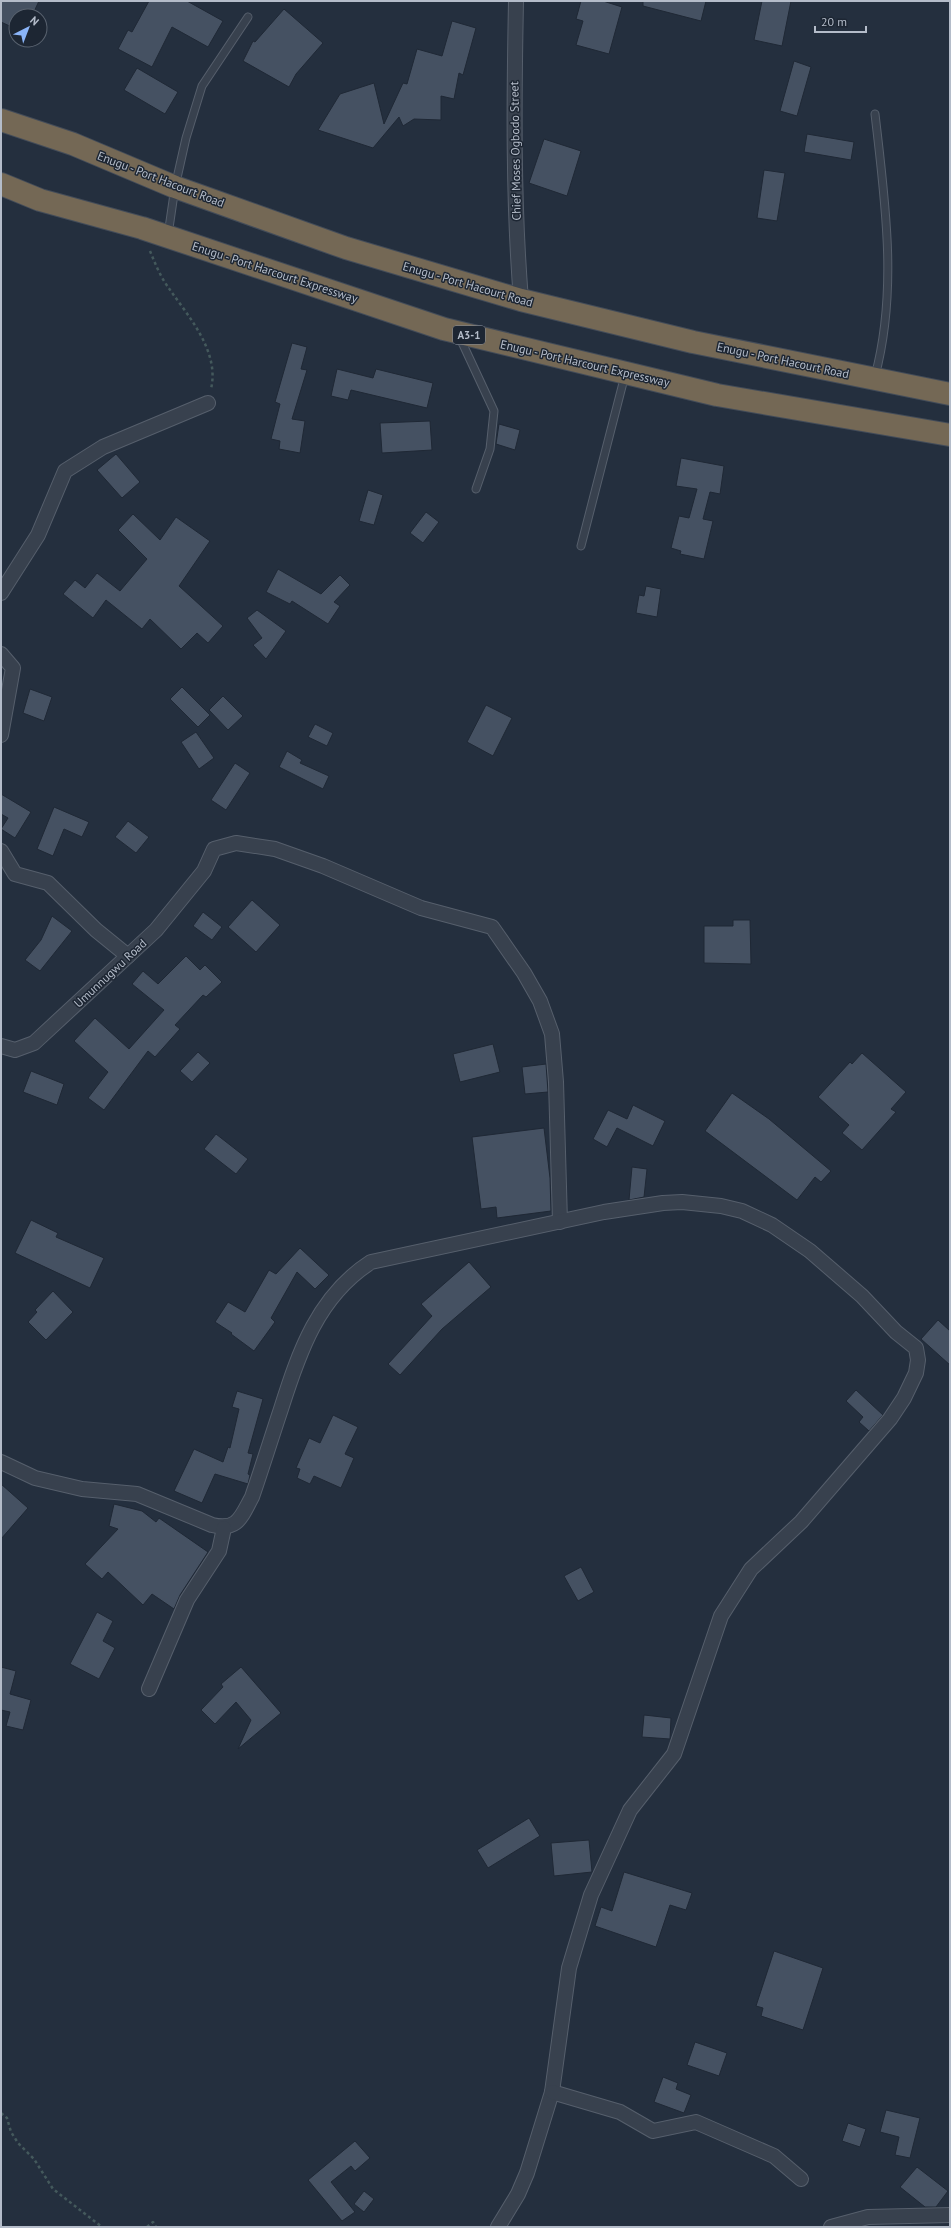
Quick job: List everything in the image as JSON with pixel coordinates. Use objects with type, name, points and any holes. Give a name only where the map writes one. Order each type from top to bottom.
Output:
[{"type":"highway","points":[[1,109],[74,144]]},
{"type":"highway","name":"Enugu - Port Hacourt Road","points":[[1,120],[74,144],[175,186],[346,248],[521,300],[693,342],[950,394]]},
{"type":"highway","name":"Enugu - Port Harcourt Expressway","points":[[1,184],[40,200],[168,236],[458,332],[717,395],[950,435]]},
{"type":"highway","points":[[1,197],[40,200]]},
{"type":"street","name":"Chief Moses Ogbodo Street","points":[[516,1],[514,113],[516,220],[521,300]]},
{"type":"street","points":[[1,593],[38,535],[65,471],[103,447],[208,403]]},
{"type":"street","points":[[1,654],[12,668],[1,735]]},
{"type":"street","name":"Umunnugwu Road","points":[[1,1046],[15,1050],[34,1043],[156,930],[204,871],[214,849],[236,843],[275,849],[323,866],[421,908],[492,927],[524,972],[540,1001],[552,1034],[556,1082],[560,1222]]},
{"type":"street","points":[[1,851],[15,874],[48,883],[96,930],[128,956]]},
{"type":"street","points":[[1,1462],[35,1478],[82,1488],[138,1494],[212,1525],[224,1528],[234,1524],[242,1515],[252,1497],[293,1368],[311,1328],[335,1292],[348,1279],[371,1262],[604,1212],[663,1203],[682,1202],[714,1205],[742,1211],[772,1225],[810,1251],[862,1296],[896,1332],[916,1348],[918,1360],[916,1373],[904,1398],[890,1419],[802,1522],[751,1569],[721,1616],[674,1754],[630,1810],[591,1895],[569,1968],[552,2092],[527,2173],[518,2194],[498,2227]]},
{"type":"street","points":[[149,1689],[187,1600],[219,1551],[224,1528]]},
{"type":"street","points":[[552,2092],[620,2112],[653,2131],[696,2122],[774,2156],[801,2179]]},
{"type":"street","points":[[831,2227],[868,2217],[950,2215]]},
{"type":"lane","points":[[168,236],[175,186],[186,138],[202,86],[248,17]]},
{"type":"lane","points":[[874,379],[883,348],[887,315],[888,229],[875,114]]},
{"type":"lane","points":[[458,332],[494,410],[490,449],[476,489]]},
{"type":"lane","points":[[581,546],[626,373]]},
{"type":"path","points":[[142,228],[156,266],[167,286],[194,323],[205,346],[214,380],[208,403]]},
{"type":"path","points":[[1,2113],[7,2118],[18,2143],[34,2159],[53,2189],[102,2227]]},
{"type":"path","points":[[147,2227],[153,2222],[156,2227]]},
{"type":"building","points":[[1,1],[39,1],[36,8],[8,8],[8,25],[1,22]]},
{"type":"building","points":[[149,1],[187,1],[223,21],[208,47],[172,27],[152,67],[118,49],[128,30],[132,32]]},
{"type":"building","points":[[581,1],[603,1],[622,7],[609,54],[576,45],[583,21],[576,19]]},
{"type":"building","points":[[643,1],[706,1],[701,21],[643,6]]},
{"type":"building","points":[[762,1],[791,1],[782,46],[754,40]]},
{"type":"building","points":[[284,9],[323,43],[296,74],[289,87],[243,61],[253,41],[255,42]]},
{"type":"building","points":[[452,21],[476,28],[463,75],[459,73],[454,99],[441,96],[441,120],[414,119],[403,126],[399,117],[373,148],[318,130],[340,94],[374,83],[384,124],[403,83],[407,84],[417,49],[442,56]]},
{"type":"building","points":[[794,61],[811,67],[797,116],[780,111]]},
{"type":"building","points":[[137,68],[178,92],[165,114],[124,90]]},
{"type":"building","points":[[807,134],[854,142],[851,160],[804,152]]},
{"type":"building","points":[[544,139],[581,151],[567,196],[529,183]]},
{"type":"building","points":[[764,170],[785,173],[777,221],[757,218]]},
{"type":"building","points":[[292,343],[307,347],[301,369],[307,370],[292,419],[305,421],[300,453],[279,449],[280,441],[271,439],[280,404],[275,402]]},
{"type":"building","points":[[337,369],[373,378],[376,369],[433,383],[427,408],[351,390],[348,400],[331,396]]},
{"type":"building","points":[[430,421],[432,450],[382,453],[380,423]]},
{"type":"building","points":[[499,424],[520,430],[515,450],[496,444]]},
{"type":"building","points":[[116,454],[140,482],[122,498],[97,470]]},
{"type":"building","points":[[681,458],[724,466],[720,494],[710,492],[703,519],[713,521],[704,559],[680,554],[681,551],[671,548],[679,516],[689,518],[697,489],[676,486]]},
{"type":"building","points":[[368,490],[383,495],[374,525],[359,521]]},
{"type":"building","points":[[426,512],[439,522],[423,543],[410,533]]},
{"type":"building","points":[[133,514],[160,540],[176,517],[210,541],[179,586],[223,626],[208,643],[197,633],[181,649],[150,619],[142,629],[106,600],[93,618],[63,594],[75,580],[85,588],[97,573],[120,591],[147,559],[118,530]]},
{"type":"building","points":[[278,569],[321,594],[340,575],[350,585],[334,602],[340,606],[328,624],[292,601],[290,604],[266,592]]},
{"type":"building","points":[[646,586],[661,589],[657,617],[636,613],[639,595],[644,596]]},
{"type":"building","points":[[257,610],[286,631],[266,659],[253,645],[262,638],[247,618]]},
{"type":"building","points":[[182,687],[210,715],[198,727],[170,699]]},
{"type":"building","points":[[30,689],[52,697],[44,721],[23,713]]},
{"type":"building","points":[[223,696],[243,716],[228,730],[209,710]]},
{"type":"building","points":[[486,705],[512,718],[493,756],[467,742]]},
{"type":"building","points":[[315,724],[333,733],[327,746],[308,737]]},
{"type":"building","points":[[196,732],[214,758],[199,769],[181,742]]},
{"type":"building","points":[[287,751],[302,760],[300,763],[329,776],[323,789],[279,767]]},
{"type":"building","points":[[235,763],[250,773],[226,810],[211,800]]},
{"type":"building","points":[[1,794],[31,812],[15,838],[1,829],[8,818],[1,814]]},
{"type":"building","points":[[54,807],[89,822],[82,837],[64,829],[53,856],[37,849]]},
{"type":"building","points":[[128,821],[149,837],[136,853],[115,837]]},
{"type":"building","points":[[252,900],[280,925],[256,952],[228,927]]},
{"type":"building","points":[[203,912],[222,927],[212,940],[193,926]]},
{"type":"building","points":[[52,916],[72,931],[40,971],[25,960],[41,940]]},
{"type":"building","points":[[733,920],[750,920],[751,964],[704,963],[704,926],[733,926]]},
{"type":"building","points":[[186,956],[200,970],[205,965],[222,982],[206,997],[203,995],[175,1025],[180,1029],[155,1057],[148,1051],[104,1110],[88,1098],[108,1072],[74,1041],[95,1018],[129,1049],[164,1010],[132,984],[143,971],[158,984]]},
{"type":"building","points":[[493,1044],[500,1072],[460,1082],[453,1054]]},
{"type":"building","points":[[198,1052],[210,1063],[192,1082],[180,1071]]},
{"type":"building","points":[[862,1053],[906,1092],[891,1109],[896,1112],[862,1150],[842,1133],[849,1125],[818,1097],[850,1062],[852,1064]]},
{"type":"building","points":[[546,1064],[548,1092],[525,1094],[522,1067]]},
{"type":"building","points":[[31,1071],[64,1084],[57,1105],[23,1092]]},
{"type":"building","points":[[732,1093],[769,1119],[831,1171],[821,1182],[815,1177],[797,1200],[705,1131]]},
{"type":"building","points":[[633,1105],[665,1121],[653,1146],[617,1128],[607,1147],[593,1139],[608,1110],[627,1119]]},
{"type":"building","points":[[544,1128],[550,1178],[551,1211],[497,1218],[496,1207],[481,1209],[472,1137]]},
{"type":"building","points":[[216,1134],[248,1159],[236,1174],[204,1149]]},
{"type":"building","points":[[632,1167],[647,1169],[644,1197],[629,1200]]},
{"type":"building","points":[[31,1220],[58,1233],[56,1237],[104,1258],[90,1288],[15,1253]]},
{"type":"building","points":[[300,1248],[329,1275],[315,1289],[297,1272],[271,1318],[275,1322],[254,1351],[231,1334],[232,1333],[215,1322],[228,1302],[245,1312],[269,1270],[276,1274]]},
{"type":"building","points":[[469,1262],[491,1287],[442,1329],[400,1375],[388,1364],[432,1316],[421,1304]]},
{"type":"building","points":[[53,1291],[73,1312],[46,1340],[28,1322],[37,1312],[35,1310]]},
{"type":"building","points":[[938,1320],[950,1331],[950,1365],[921,1339]]},
{"type":"building","points":[[856,1390],[883,1415],[869,1431],[859,1422],[863,1417],[846,1401]]},
{"type":"building","points":[[237,1391],[263,1399],[248,1453],[253,1454],[248,1474],[250,1475],[248,1484],[215,1474],[202,1503],[174,1491],[194,1449],[223,1462],[228,1447],[230,1448],[239,1409],[232,1407]]},
{"type":"building","points":[[333,1415],[358,1427],[345,1454],[354,1458],[341,1488],[314,1476],[310,1484],[297,1478],[300,1469],[296,1468],[309,1438],[320,1443]]},
{"type":"building","points":[[1,1484],[28,1508],[1,1539]]},
{"type":"building","points":[[114,1504],[142,1511],[156,1522],[159,1518],[208,1552],[180,1595],[174,1609],[152,1594],[143,1605],[108,1572],[102,1579],[85,1564],[118,1529],[109,1526]]},
{"type":"building","points":[[581,1567],[594,1592],[578,1601],[564,1576]]},
{"type":"building","points":[[97,1612],[113,1621],[103,1641],[115,1648],[99,1679],[70,1664]]},
{"type":"building","points":[[1,1667],[16,1671],[10,1694],[31,1700],[23,1730],[6,1726],[10,1712],[1,1710]]},
{"type":"building","points":[[241,1667],[281,1713],[238,1749],[251,1720],[236,1702],[215,1724],[201,1710],[223,1687],[221,1684]]},
{"type":"building","points":[[644,1715],[671,1718],[670,1739],[642,1737]]},
{"type":"building","points":[[529,1818],[540,1836],[488,1868],[477,1850]]},
{"type":"building","points":[[589,1840],[592,1872],[554,1876],[551,1843]]},
{"type":"building","points":[[624,1872],[692,1893],[686,1910],[670,1905],[656,1947],[595,1926],[601,1907],[612,1911]]},
{"type":"building","points":[[774,1951],[823,1968],[803,2030],[761,2016],[763,2008],[756,2006]]},
{"type":"building","points":[[695,2042],[727,2053],[719,2076],[687,2065]]},
{"type":"building","points":[[663,2077],[678,2083],[676,2089],[691,2095],[684,2113],[654,2102]]},
{"type":"building","points":[[886,2110],[920,2118],[910,2158],[895,2155],[899,2137],[880,2132]]},
{"type":"building","points":[[848,2123],[866,2129],[860,2147],[842,2141]]},
{"type":"building","points":[[355,2141],[370,2158],[355,2171],[351,2166],[331,2182],[355,2212],[342,2221],[308,2180]]},
{"type":"building","points":[[917,2167],[948,2191],[936,2207],[925,2207],[900,2187]]},
{"type":"building","points":[[364,2191],[374,2199],[364,2212],[354,2204]]}]
